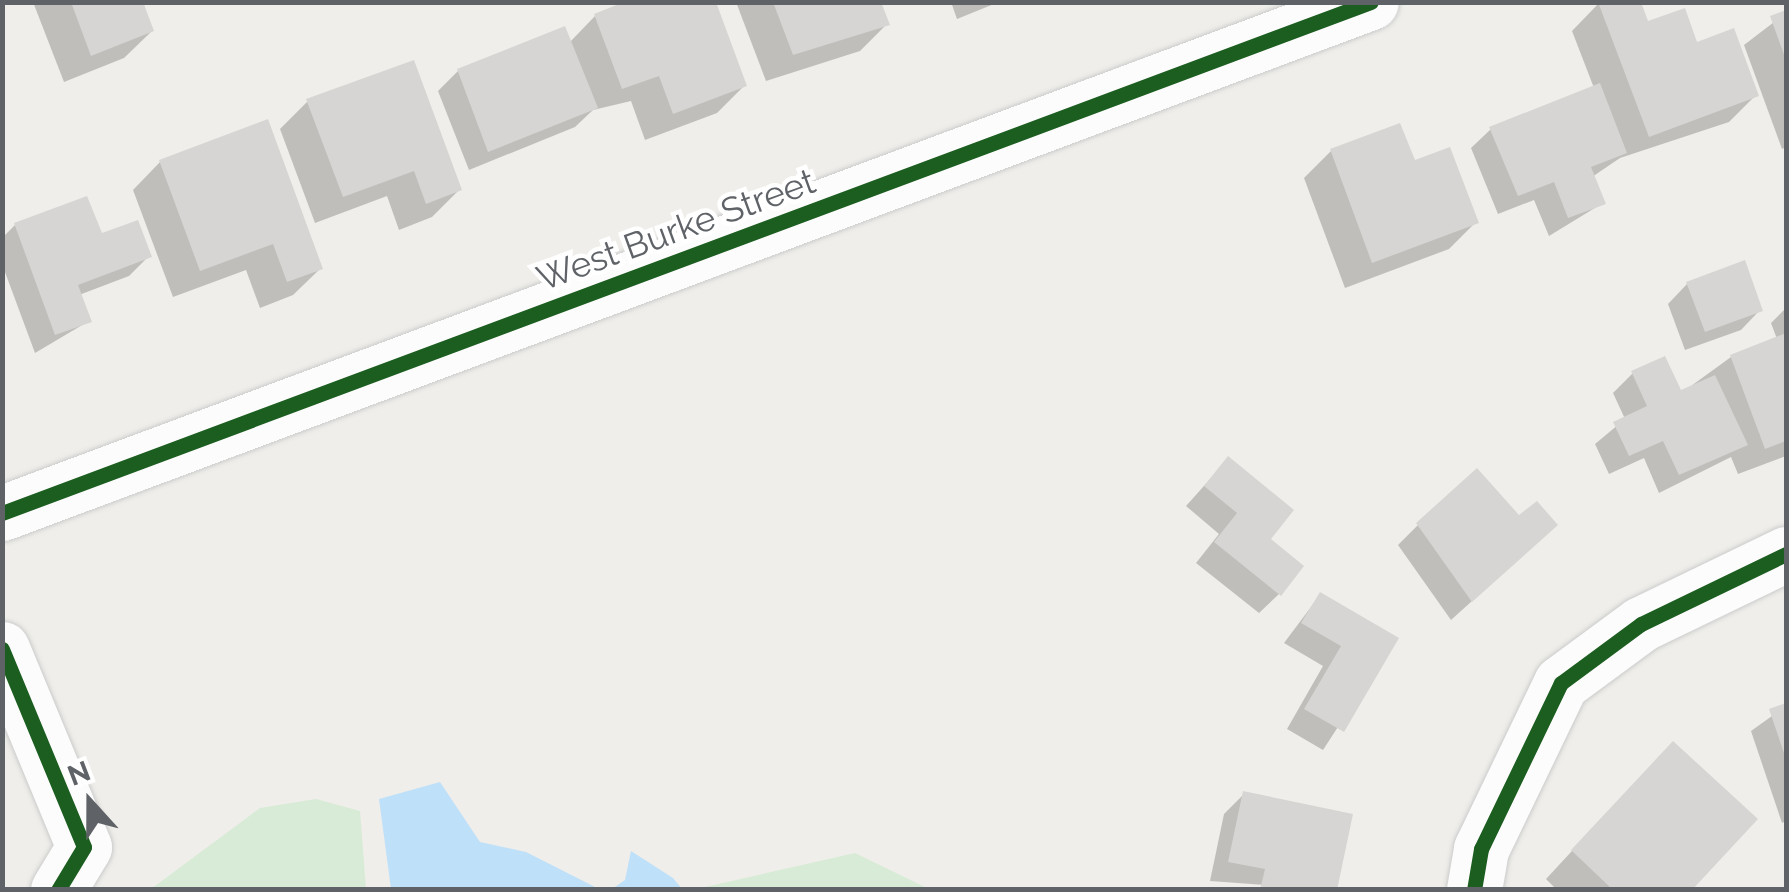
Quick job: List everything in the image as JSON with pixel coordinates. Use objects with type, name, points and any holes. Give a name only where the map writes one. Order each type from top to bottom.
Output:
[{"type":"street","name":"West Burke Street","points":[[2,513],[1371,2]]},
{"type":"street","points":[[1477,869],[1561,683],[1640,624],[1786,554]]},
{"type":"street","points":[[2,649],[71,868]]},
{"type":"green space","points":[[316,799],[360,811],[366,889],[151,889],[260,808]]},
{"type":"green space","points":[[855,853],[929,889],[705,889],[705,887]]},
{"type":"water","points":[[440,782],[480,842],[526,852],[599,889],[391,889],[379,799]]},
{"type":"water","points":[[631,851],[673,878],[682,889],[612,889],[625,880]]},
{"type":"building","points":[[71,2],[143,2],[154,31],[91,56]]},
{"type":"building","points":[[624,2],[716,2],[747,86],[673,114],[659,76],[622,89],[594,14]]},
{"type":"building","points":[[773,2],[881,2],[890,25],[793,55]]},
{"type":"building","points":[[1598,2],[1641,2],[1648,21],[1685,8],[1697,42],[1734,28],[1759,96],[1649,137]]},
{"type":"building","points":[[1786,10],[1786,60],[1770,16]]},
{"type":"building","points":[[565,26],[598,108],[488,152],[457,69]]},
{"type":"building","points":[[414,60],[462,190],[426,204],[414,171],[343,197],[306,99]]},
{"type":"building","points":[[1600,83],[1627,153],[1591,167],[1606,204],[1568,218],[1554,182],[1518,196],[1489,127]]},
{"type":"building","points":[[268,119],[323,269],[287,282],[273,244],[200,271],[159,160]]},
{"type":"building","points":[[1400,123],[1415,160],[1450,147],[1479,223],[1372,263],[1330,149]]},
{"type":"building","points":[[87,196],[102,233],[138,220],[152,257],[78,285],[92,322],[55,335],[14,223]]},
{"type":"building","points":[[1745,260],[1763,311],[1705,332],[1686,282]]},
{"type":"building","points":[[1786,333],[1786,441],[1765,449],[1730,355]]},
{"type":"building","points":[[1665,356],[1681,390],[1715,375],[1748,445],[1679,475],[1663,441],[1629,456],[1613,422],[1647,406],[1631,371]]},
{"type":"building","points":[[1228,456],[1294,510],[1271,539],[1304,566],[1281,596],[1214,542],[1237,513],[1204,486]]},
{"type":"building","points":[[1477,468],[1519,515],[1537,501],[1558,525],[1472,602],[1416,523]]},
{"type":"building","points":[[1320,592],[1399,638],[1344,732],[1304,709],[1341,646],[1301,623]]},
{"type":"building","points":[[1786,703],[1786,759],[1769,709]]},
{"type":"building","points":[[1673,741],[1758,819],[1692,890],[1613,890],[1571,850]]},
{"type":"building","points":[[1243,791],[1353,814],[1337,890],[1260,890],[1265,869],[1228,862]]},
{"type":"cycle path","points":[[2,513],[1371,2]]},
{"type":"cycle path","points":[[1474,890],[1481,849],[1561,683],[1641,624],[1786,554]]},
{"type":"cycle path","points":[[2,649],[84,847],[58,890]]}]
